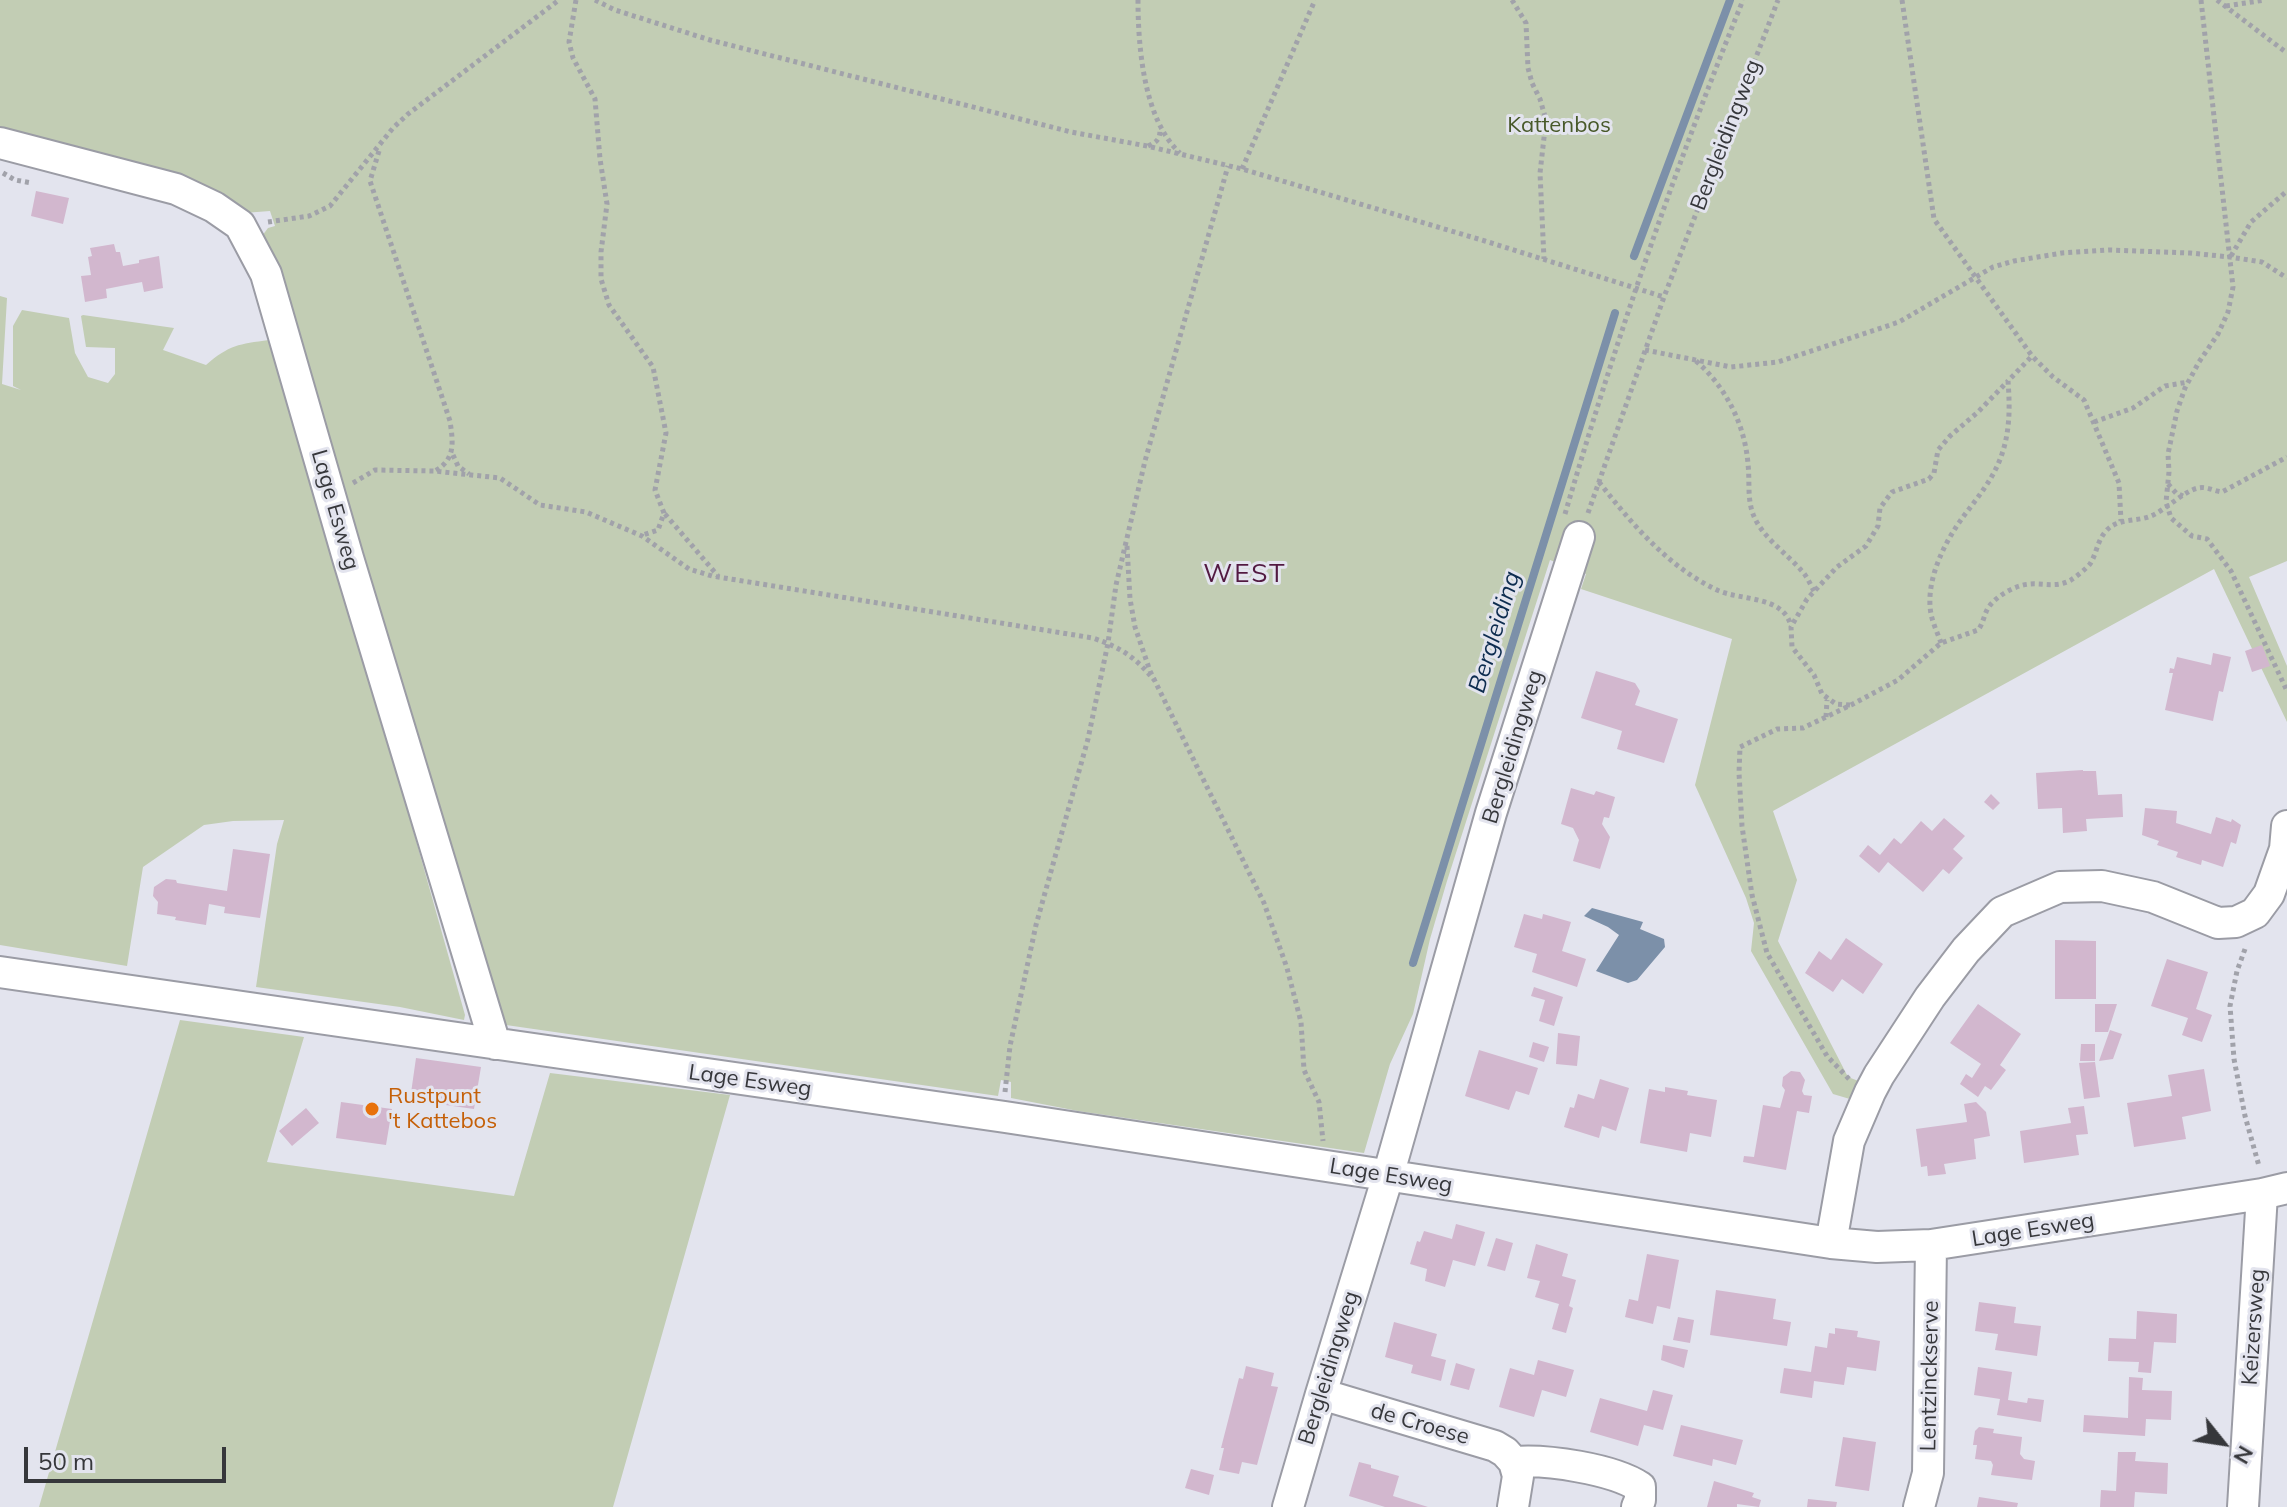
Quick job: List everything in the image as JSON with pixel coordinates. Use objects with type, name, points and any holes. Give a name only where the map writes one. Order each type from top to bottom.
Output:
[{"type":"street","name":"Lage Esweg","points":[[0,143],[176,189],[214,207],[240,225],[266,274],[495,1044]]},
{"type":"street","name":"Bergleidingweg","points":[[1288,1507],[1388,1176],[1491,813],[1579,537]]},
{"type":"street","points":[[1831,1243],[1849,1141],[1870,1092],[1930,997],[1966,950],[2002,912],[2060,887],[2102,886],[2153,897],[2218,923],[2241,920],[2255,913],[2269,894],[2285,849],[2287,826]]},
{"type":"street","name":"Lage Esweg","points":[[0,972],[1005,1117],[1831,1243],[1877,1247],[1931,1245],[2276,1191]]},
{"type":"street","name":"Keizersweg","points":[[2243,1507],[2276,1191]]},
{"type":"street","name":"Lentzinckserve","points":[[1919,1507],[1928,1473],[1931,1245]]},
{"type":"street","name":"de Croese","points":[[1321,1394],[1495,1446],[1514,1462]]},
{"type":"street","points":[[1513,1507],[1518,1476],[1514,1462],[1558,1462],[1628,1479],[1640,1487],[1637,1507]]},
{"type":"path","points":[[240,225],[322,212],[408,114],[559,0]]},
{"type":"path","points":[[576,0],[569,42],[573,58],[595,99],[607,204],[601,279],[609,305],[653,367],[666,433],[655,490],[664,513],[719,577]]},
{"type":"path","points":[[595,0],[615,10],[710,40],[1057,129],[1147,146],[1242,169],[1664,297]]},
{"type":"path","points":[[1138,0],[1138,29],[1154,114],[1168,142],[1181,154]]},
{"type":"path","points":[[1242,169],[1315,0]]},
{"type":"path","points":[[1512,0],[1526,23],[1528,68],[1546,120],[1540,173],[1544,259]]},
{"type":"path","name":"Bergleidingweg","points":[[1579,537],[1664,297],[1778,0]]},
{"type":"path","points":[[1902,0],[1934,219],[2032,356],[2053,377],[2084,400],[2119,483],[2121,521]]},
{"type":"path","points":[[2201,0],[2233,287],[2228,312],[2188,382],[2177,411],[2168,454],[2168,507],[2171,518],[2192,536],[2207,539],[2231,571],[2287,691]]},
{"type":"path","points":[[2217,0],[2284,51],[2287,40]]},
{"type":"path","points":[[2225,7],[2265,0]]},
{"type":"path","points":[[1147,146],[1160,137],[1160,129]]},
{"type":"path","points":[[381,144],[370,181],[450,421],[454,444],[446,464],[434,471]]},
{"type":"path","points":[[1005,1117],[1010,1046],[1030,955],[1088,739],[1126,541],[1145,461],[1228,166]]},
{"type":"path","points":[[354,179],[359,177],[370,181]]},
{"type":"path","points":[[2230,257],[2251,222],[2287,191]]},
{"type":"path","points":[[1645,350],[1731,367],[1778,362],[1899,322],[1993,267],[2062,253],[2109,250],[2230,257],[2262,262],[2287,278]]},
{"type":"path","points":[[1791,627],[1814,591],[1837,567],[1866,546],[1878,526],[1880,508],[1892,492],[1929,479],[1934,473],[1938,450],[2032,356]]},
{"type":"path","points":[[1696,360],[1709,372],[1735,411],[1743,433],[1753,514],[1762,529],[1804,573],[1814,591]]},
{"type":"path","points":[[1941,643],[1931,613],[1931,582],[1945,547],[1961,519],[1985,489],[2002,455],[2011,416],[2008,381]]},
{"type":"path","points":[[2094,422],[2133,408],[2165,386],[2188,382]]},
{"type":"path","points":[[452,450],[458,466],[472,475]]},
{"type":"path","points":[[1870,1092],[1853,1082],[1827,1056],[1767,953],[1752,895],[1742,826],[1740,747],[1777,729],[1803,728],[1898,680],[1941,643],[1978,630],[1988,608],[2009,590],[2029,584],[2051,586],[2070,581],[2090,563],[2098,542],[2108,528],[2121,521],[2139,520],[2168,507],[2195,488],[2205,487],[2222,492],[2287,457]]},
{"type":"path","points":[[331,496],[375,470],[434,471],[500,478],[540,505],[586,512],[642,536],[689,569],[719,577],[1093,638],[1131,655],[1155,681]]},
{"type":"path","points":[[1599,482],[1635,526],[1692,577],[1720,592],[1774,605],[1784,611],[1791,627],[1792,647],[1814,675],[1822,694],[1836,704],[1851,705]]},
{"type":"path","points":[[2167,483],[2183,496]]},
{"type":"path","points":[[642,536],[658,530],[664,513]]},
{"type":"path","points":[[1126,541],[1135,627],[1155,681],[1264,903],[1287,968],[1301,1022],[1304,1070],[1319,1102],[1325,1166]]},
{"type":"path","points":[[1826,717],[1827,700]]},
{"type":"path","points":[[2241,920],[2245,949],[2230,1006],[2234,1059],[2245,1116],[2262,1176],[2274,1177],[2276,1191]]},
{"type":"green space","name":"Kattenbos","points":[[0,0],[2287,0],[2287,561],[2249,577],[2287,666],[2287,722],[2214,569],[1773,811],[1797,880],[1778,941],[1848,1077],[1869,1085],[1860,1102],[1833,1094],[1751,951],[1754,923],[1746,898],[1695,785],[1732,639],[1581,589],[1586,574],[1550,560],[1447,881],[1413,1014],[1390,1064],[1364,1153],[1078,1111],[1011,1098],[1011,1082],[1001,1080],[998,1096],[506,1025],[262,236],[268,228],[275,226],[270,211],[244,213],[0,130]]},
{"type":"green space","points":[[0,296],[7,298],[2,384],[21,390],[13,386],[13,326],[22,310],[69,318],[75,353],[88,377],[108,383],[115,374],[115,348],[86,347],[83,315],[174,328],[163,350],[206,365],[235,346],[269,340],[394,762],[464,1020],[400,1007],[256,987],[277,844],[284,820],[204,825],[143,867],[127,966],[0,945]]},
{"type":"green space","points":[[180,1020],[304,1037],[267,1162],[514,1196],[550,1073],[730,1095],[613,1507],[39,1507]]},
{"type":"water","points":[[1592,908],[1643,922],[1640,929],[1664,939],[1665,947],[1637,980],[1628,983],[1596,971],[1619,935],[1584,916]]},
{"type":"building","points":[[36,191],[69,198],[63,224],[31,216]]},
{"type":"building","points":[[114,244],[116,252],[120,252],[123,266],[159,256],[163,288],[144,292],[142,282],[106,289],[107,298],[85,302],[81,276],[91,275],[90,248]]},
{"type":"building","points":[[2262,645],[2270,666],[2252,672],[2245,651]]},
{"type":"building","points":[[2213,653],[2231,657],[2213,721],[2165,710],[2173,673],[2169,673],[2170,668],[2174,669],[2177,657],[2211,665]]},
{"type":"building","points":[[1596,671],[1635,683],[1640,691],[1635,705],[1678,719],[1664,763],[1617,749],[1622,731],[1581,718]]},
{"type":"building","points":[[2096,771],[2098,795],[2122,794],[2123,817],[2086,819],[2087,831],[2063,833],[2062,808],[2038,809],[2036,773]]},
{"type":"building","points":[[1571,788],[1615,797],[1609,818],[1604,817],[1602,824],[1610,837],[1600,869],[1573,861],[1579,840],[1573,828],[1561,824]]},
{"type":"building","points":[[1991,794],[2000,803],[1993,810],[1984,802]]},
{"type":"building","points":[[2145,808],[2177,811],[2176,823],[2211,834],[2216,817],[2231,822],[2232,819],[2241,825],[2236,844],[2231,842],[2223,867],[2202,860],[2201,865],[2176,857],[2178,852],[2157,845],[2159,841],[2142,835]]},
{"type":"building","points":[[1944,818],[1965,836],[1953,849],[1963,858],[1949,874],[1943,869],[1923,892],[1888,862],[1879,873],[1859,856],[1868,845],[1880,855],[1894,838],[1901,844],[1921,821],[1932,831]]},
{"type":"building","points":[[233,849],[270,854],[260,918],[224,913],[225,907],[209,904],[206,925],[157,914],[154,887],[166,879],[227,891]]},
{"type":"building","points":[[1524,914],[1542,919],[1543,914],[1571,922],[1562,951],[1586,959],[1577,987],[1532,972],[1537,954],[1514,947]]},
{"type":"building","points":[[1846,938],[1883,964],[1863,994],[1842,979],[1833,992],[1805,973],[1819,951],[1831,960]]},
{"type":"building","points":[[2055,940],[2096,941],[2096,999],[2055,999]]},
{"type":"building","points":[[2167,959],[2208,972],[2196,1009],[2212,1015],[2202,1042],[2182,1035],[2188,1018],[2151,1006]]},
{"type":"building","points":[[1534,987],[1563,997],[1554,1026],[1539,1021],[1545,1000],[1531,996]]},
{"type":"building","points":[[1978,1004],[2021,1034],[2000,1065],[2006,1070],[1991,1090],[1985,1086],[1978,1097],[1960,1084],[1966,1074],[1972,1078],[1981,1064],[1950,1043]]},
{"type":"building","points":[[2095,1004],[2117,1004],[2108,1032],[2095,1032]]},
{"type":"building","points":[[2110,1030],[2122,1034],[2113,1059],[2099,1061]]},
{"type":"building","points":[[1558,1033],[1580,1036],[1577,1066],[1556,1064]]},
{"type":"building","points":[[1533,1042],[1549,1047],[1544,1062],[1529,1057]]},
{"type":"building","points":[[2081,1044],[2095,1044],[2095,1061],[2080,1061]]},
{"type":"building","points":[[1479,1050],[1538,1068],[1529,1095],[1516,1091],[1509,1110],[1465,1096]]},
{"type":"building","points":[[416,1058],[481,1067],[474,1109],[410,1100]]},
{"type":"building","points":[[2095,1062],[2100,1097],[2084,1099],[2079,1063]]},
{"type":"building","points":[[2204,1069],[2211,1111],[2182,1117],[2186,1139],[2134,1147],[2127,1103],[2172,1096],[2168,1075]]},
{"type":"building","points":[[1791,1071],[1800,1072],[1805,1080],[1804,1095],[1812,1096],[1809,1113],[1797,1111],[1786,1170],[1743,1162],[1744,1156],[1754,1157],[1763,1105],[1780,1108],[1785,1090],[1783,1077]]},
{"type":"building","points":[[1600,1079],[1629,1088],[1616,1131],[1602,1126],[1599,1138],[1564,1127],[1578,1094],[1594,1099]]},
{"type":"building","points":[[1665,1087],[1688,1091],[1687,1095],[1717,1100],[1711,1137],[1690,1133],[1687,1152],[1640,1143],[1649,1089],[1665,1092]]},
{"type":"building","points":[[341,1102],[392,1109],[386,1145],[336,1138]]},
{"type":"building","points":[[1976,1102],[1986,1112],[1990,1136],[1974,1139],[1976,1159],[1944,1164],[1946,1174],[1928,1176],[1927,1166],[1921,1167],[1916,1129],[1967,1122],[1964,1104]]},
{"type":"building","points":[[2084,1106],[2088,1134],[2076,1135],[2079,1155],[2024,1163],[2020,1131],[2071,1123],[2068,1108]]},
{"type":"building","points":[[306,1108],[319,1123],[292,1146],[279,1131]]},
{"type":"building","points":[[1456,1224],[1485,1232],[1475,1266],[1453,1260],[1445,1287],[1425,1281],[1427,1269],[1410,1264],[1417,1241],[1420,1242],[1424,1231],[1452,1239]]},
{"type":"building","points":[[1496,1238],[1513,1243],[1505,1271],[1487,1266]]},
{"type":"building","points":[[1536,1244],[1568,1254],[1562,1276],[1576,1280],[1566,1333],[1552,1329],[1559,1304],[1535,1297],[1540,1281],[1527,1278]]},
{"type":"building","points":[[1647,1254],[1679,1260],[1670,1309],[1657,1306],[1653,1324],[1625,1317],[1629,1299],[1638,1301]]},
{"type":"building","points":[[1716,1290],[1776,1299],[1773,1319],[1791,1322],[1787,1346],[1710,1335]]},
{"type":"building","points":[[1979,1302],[2016,1307],[2014,1323],[2041,1326],[2037,1356],[1995,1350],[1998,1334],[1975,1331]]},
{"type":"building","points":[[2137,1311],[2177,1314],[2176,1343],[2154,1342],[2151,1373],[2138,1372],[2139,1362],[2108,1361],[2109,1338],[2136,1339]]},
{"type":"building","points":[[1678,1317],[1694,1320],[1690,1343],[1673,1340]]},
{"type":"building","points":[[1394,1322],[1437,1334],[1431,1356],[1446,1360],[1441,1381],[1411,1373],[1413,1365],[1385,1357]]},
{"type":"building","points":[[1835,1328],[1858,1331],[1857,1337],[1880,1341],[1876,1371],[1847,1367],[1844,1385],[1814,1381],[1812,1398],[1780,1393],[1784,1368],[1811,1372],[1815,1346],[1827,1348],[1829,1333],[1835,1334]]},
{"type":"building","points":[[1663,1345],[1688,1350],[1684,1368],[1661,1360]]},
{"type":"building","points":[[1538,1360],[1574,1370],[1566,1397],[1542,1390],[1534,1417],[1499,1407],[1510,1368],[1534,1375]]},
{"type":"building","points":[[1456,1363],[1475,1369],[1469,1390],[1450,1385]]},
{"type":"building","points":[[1246,1366],[1274,1373],[1271,1386],[1278,1387],[1257,1465],[1242,1462],[1239,1474],[1219,1470],[1224,1448],[1221,1448],[1239,1378],[1243,1379]]},
{"type":"building","points":[[1978,1367],[2012,1372],[2008,1400],[2027,1403],[2028,1398],[2044,1400],[2041,1422],[1997,1415],[2000,1399],[1974,1395]]},
{"type":"building","points":[[2129,1377],[2143,1378],[2142,1390],[2172,1391],[2171,1420],[2146,1419],[2145,1436],[2083,1432],[2084,1415],[2128,1418]]},
{"type":"building","points":[[1653,1390],[1673,1395],[1663,1430],[1644,1425],[1638,1446],[1590,1432],[1600,1398],[1647,1411]]},
{"type":"building","points":[[1681,1425],[1743,1440],[1736,1465],[1713,1459],[1712,1466],[1673,1456]]},
{"type":"building","points":[[1979,1427],[1994,1429],[1993,1433],[2022,1437],[2020,1454],[2024,1459],[2035,1461],[2032,1480],[1991,1475],[1991,1461],[1975,1459],[1977,1445],[1973,1445],[1975,1431]]},
{"type":"building","points":[[1843,1437],[1876,1442],[1869,1491],[1835,1486]]},
{"type":"building","points":[[2118,1452],[2136,1452],[2135,1461],[2168,1463],[2167,1494],[2135,1492],[2134,1507],[2100,1507],[2101,1490],[2116,1491]]},
{"type":"building","points":[[1359,1462],[1399,1476],[1393,1496],[1428,1507],[1385,1507],[1349,1496]]},
{"type":"building","points":[[1191,1469],[1214,1475],[1209,1495],[1185,1488]]},
{"type":"building","points":[[1714,1481],[1754,1493],[1752,1497],[1761,1500],[1759,1507],[1737,1504],[1737,1507],[1707,1507]]},
{"type":"building","points":[[1979,1497],[2018,1503],[2017,1507],[1977,1507]]},
{"type":"building","points":[[1808,1499],[1837,1502],[1836,1507],[1807,1507]]},
{"type":"waterway","name":"Bergleiding","points":[[1634,256],[1730,0]]},
{"type":"waterway","name":"Bergleiding","points":[[1413,963],[1615,313]]},
{"type":"place","name":"Rustpunt 't Kattebos","points":[[372,1109]]},
{"type":"district","name":"WEST","points":[[1245,574]]}]
